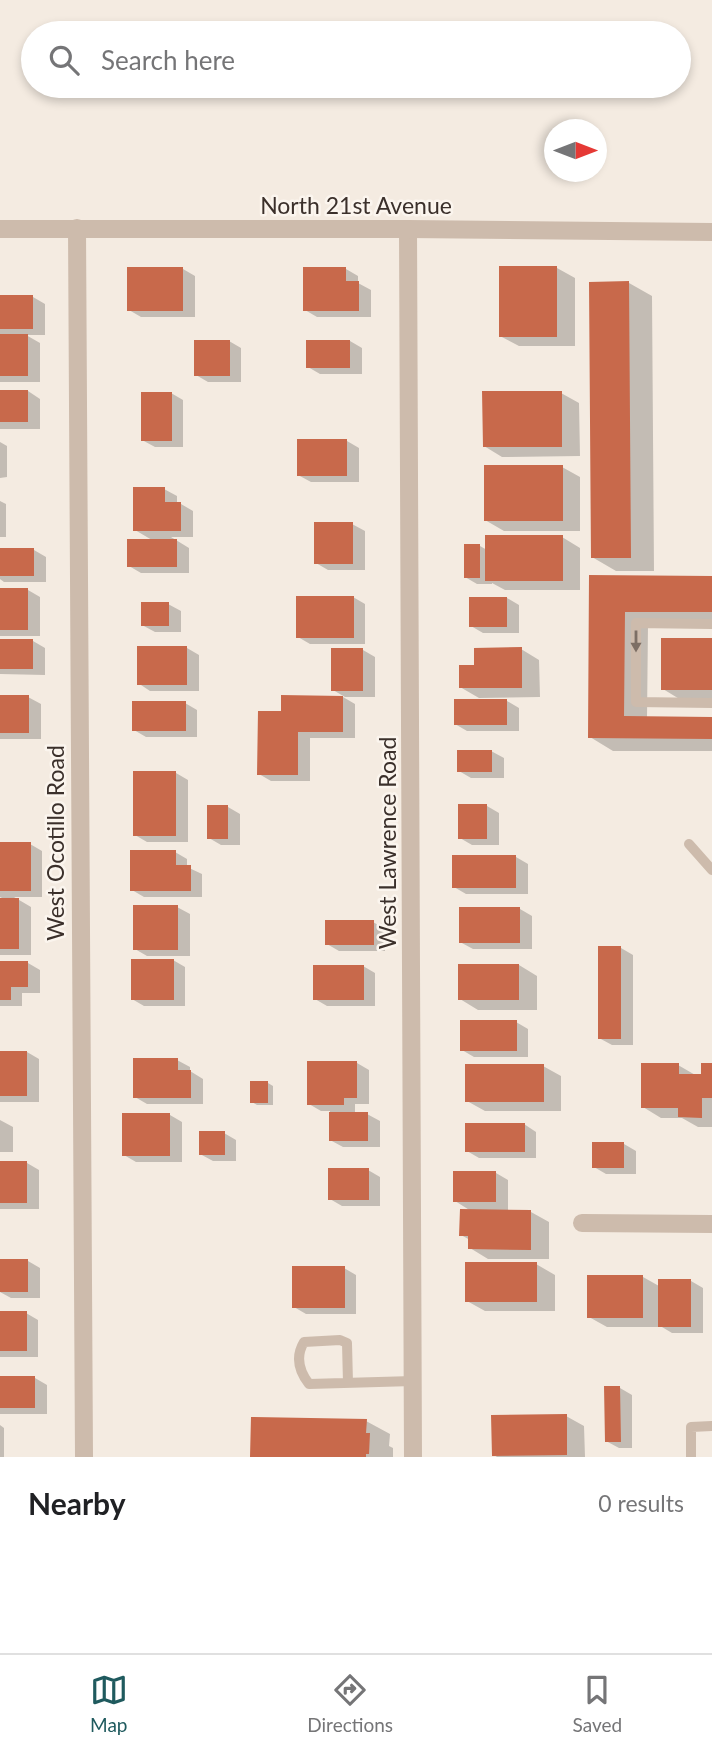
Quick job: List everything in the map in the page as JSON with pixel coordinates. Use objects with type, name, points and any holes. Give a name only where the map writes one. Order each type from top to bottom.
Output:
[{"type":"street","name":"West Ocotillo Road","points":[[77,228],[84,1457]]},
{"type":"street","name":"North 21st Avenue","points":[[0,229],[712,232]]},
{"type":"street","name":"West Lawrence Road","points":[[408,229],[412,1457]]},
{"type":"street","points":[[582,1223],[712,1224]]},
{"type":"lane","points":[[712,624],[636,623],[636,702],[712,703]]},
{"type":"lane","points":[[689,844],[712,870]]},
{"type":"lane","points":[[348,1382],[347,1343],[340,1340],[304,1342],[299,1350],[300,1372],[309,1384],[412,1381]]},
{"type":"lane","points":[[691,1457],[691,1427],[712,1426]]},
{"type":"building","points":[[499,266],[557,266],[557,337],[499,337]]},
{"type":"building","points":[[127,267],[183,267],[183,311],[127,311]]},
{"type":"building","points":[[303,267],[346,267],[346,281],[359,281],[359,311],[303,311]]},
{"type":"building","points":[[629,281],[631,558],[591,558],[589,282]]},
{"type":"building","points":[[0,295],[33,295],[33,329],[0,329]]},
{"type":"building","points":[[0,334],[28,334],[28,376],[0,376]]},
{"type":"building","points":[[194,340],[230,340],[230,376],[194,376]]},
{"type":"building","points":[[306,340],[350,340],[350,368],[306,368]]},
{"type":"building","points":[[0,390],[28,390],[28,422],[0,422]]},
{"type":"building","points":[[482,391],[562,391],[562,447],[483,447]]},
{"type":"building","points":[[141,392],[172,392],[172,441],[141,441]]},
{"type":"building","points":[[297,439],[347,439],[347,476],[297,476]]},
{"type":"building","points":[[484,465],[563,465],[563,521],[484,521]]},
{"type":"building","points":[[133,487],[165,487],[165,502],[181,502],[181,531],[133,531]]},
{"type":"building","points":[[314,522],[353,522],[353,564],[314,564]]},
{"type":"building","points":[[485,535],[563,535],[563,581],[485,581]]},
{"type":"building","points":[[127,539],[177,539],[177,567],[127,567]]},
{"type":"building","points":[[464,544],[480,544],[480,578],[464,578]]},
{"type":"building","points":[[0,548],[34,548],[34,576],[0,576]]},
{"type":"building","points":[[589,575],[712,576],[712,612],[625,612],[624,716],[712,717],[712,739],[588,738]]},
{"type":"building","points":[[0,588],[28,588],[28,630],[0,630]]},
{"type":"building","points":[[296,596],[354,596],[354,638],[296,638]]},
{"type":"building","points":[[469,597],[507,597],[507,627],[469,627]]},
{"type":"building","points":[[141,602],[169,602],[169,626],[141,626]]},
{"type":"building","points":[[661,638],[712,638],[712,690],[661,690]]},
{"type":"building","points":[[0,639],[33,639],[33,669],[0,669]]},
{"type":"building","points":[[137,646],[187,646],[187,685],[137,685]]},
{"type":"building","points":[[522,647],[522,688],[459,688],[459,665],[474,665],[474,648]]},
{"type":"building","points":[[331,648],[363,648],[363,691],[331,691]]},
{"type":"building","points":[[0,695],[29,695],[29,733],[0,733]]},
{"type":"building","points":[[281,695],[343,696],[343,732],[298,732],[298,775],[257,775],[258,711],[281,711]]},
{"type":"building","points":[[454,699],[507,699],[507,725],[454,725]]},
{"type":"building","points":[[132,701],[186,701],[186,731],[132,731]]},
{"type":"building","points":[[457,750],[492,750],[492,772],[457,772]]},
{"type":"building","points":[[133,771],[176,771],[176,836],[133,836]]},
{"type":"building","points":[[458,804],[487,804],[487,839],[458,839]]},
{"type":"building","points":[[207,805],[228,805],[228,839],[207,839]]},
{"type":"building","points":[[0,842],[31,842],[31,891],[0,891]]},
{"type":"building","points":[[130,850],[176,850],[176,865],[191,865],[191,891],[130,891]]},
{"type":"building","points":[[452,855],[516,855],[516,888],[452,888]]},
{"type":"building","points":[[0,898],[19,898],[19,949],[0,949]]},
{"type":"building","points":[[133,905],[178,905],[178,950],[133,950]]},
{"type":"building","points":[[459,907],[520,907],[520,943],[459,943]]},
{"type":"building","points":[[325,920],[374,920],[374,945],[325,945]]},
{"type":"building","points":[[598,946],[621,946],[621,1039],[598,1039]]},
{"type":"building","points":[[131,959],[174,959],[174,1000],[131,1000]]},
{"type":"building","points":[[0,961],[28,961],[28,987],[11,987],[11,1000],[0,1000]]},
{"type":"building","points":[[458,964],[519,964],[519,1000],[458,1000]]},
{"type":"building","points":[[313,965],[364,965],[364,1000],[313,1000]]},
{"type":"building","points":[[460,1020],[517,1020],[517,1051],[460,1051]]},
{"type":"building","points":[[0,1051],[27,1051],[27,1096],[0,1096]]},
{"type":"building","points":[[133,1058],[178,1058],[178,1070],[191,1070],[191,1098],[133,1098]]},
{"type":"building","points":[[307,1061],[357,1061],[357,1098],[344,1098],[344,1105],[307,1105]]},
{"type":"building","points":[[641,1063],[679,1063],[679,1074],[701,1074],[701,1063],[712,1063],[712,1098],[702,1098],[702,1118],[678,1117],[678,1108],[641,1108]]},
{"type":"building","points":[[465,1064],[544,1064],[544,1102],[465,1102]]},
{"type":"building","points":[[250,1081],[268,1081],[268,1103],[250,1103]]},
{"type":"building","points":[[329,1112],[368,1112],[368,1141],[329,1141]]},
{"type":"building","points":[[122,1113],[170,1113],[170,1156],[122,1156]]},
{"type":"building","points":[[465,1123],[525,1123],[525,1152],[465,1152]]},
{"type":"building","points":[[199,1131],[225,1131],[225,1155],[199,1155]]},
{"type":"building","points":[[592,1142],[624,1142],[624,1168],[592,1168]]},
{"type":"building","points":[[0,1161],[27,1161],[27,1203],[0,1203]]},
{"type":"building","points":[[328,1168],[369,1168],[369,1200],[328,1200]]},
{"type":"building","points":[[453,1171],[496,1171],[496,1202],[453,1202]]},
{"type":"building","points":[[460,1209],[531,1210],[531,1250],[468,1249],[468,1236],[459,1236]]},
{"type":"building","points":[[0,1259],[28,1259],[28,1292],[0,1292]]},
{"type":"building","points":[[465,1262],[537,1262],[537,1302],[465,1302]]},
{"type":"building","points":[[292,1266],[345,1266],[345,1308],[292,1308]]},
{"type":"building","points":[[587,1275],[643,1275],[643,1318],[587,1318]]},
{"type":"building","points":[[658,1279],[691,1279],[691,1327],[658,1327]]},
{"type":"building","points":[[0,1311],[27,1311],[27,1351],[0,1351]]},
{"type":"building","points":[[0,1376],[35,1376],[35,1408],[0,1408]]},
{"type":"building","points":[[604,1386],[620,1386],[621,1442],[605,1442]]},
{"type":"building","points":[[567,1414],[567,1455],[492,1456],[491,1415]]},
{"type":"building","points":[[251,1417],[367,1419],[366,1433],[370,1433],[369,1454],[366,1454],[366,1457],[250,1457]]}]
